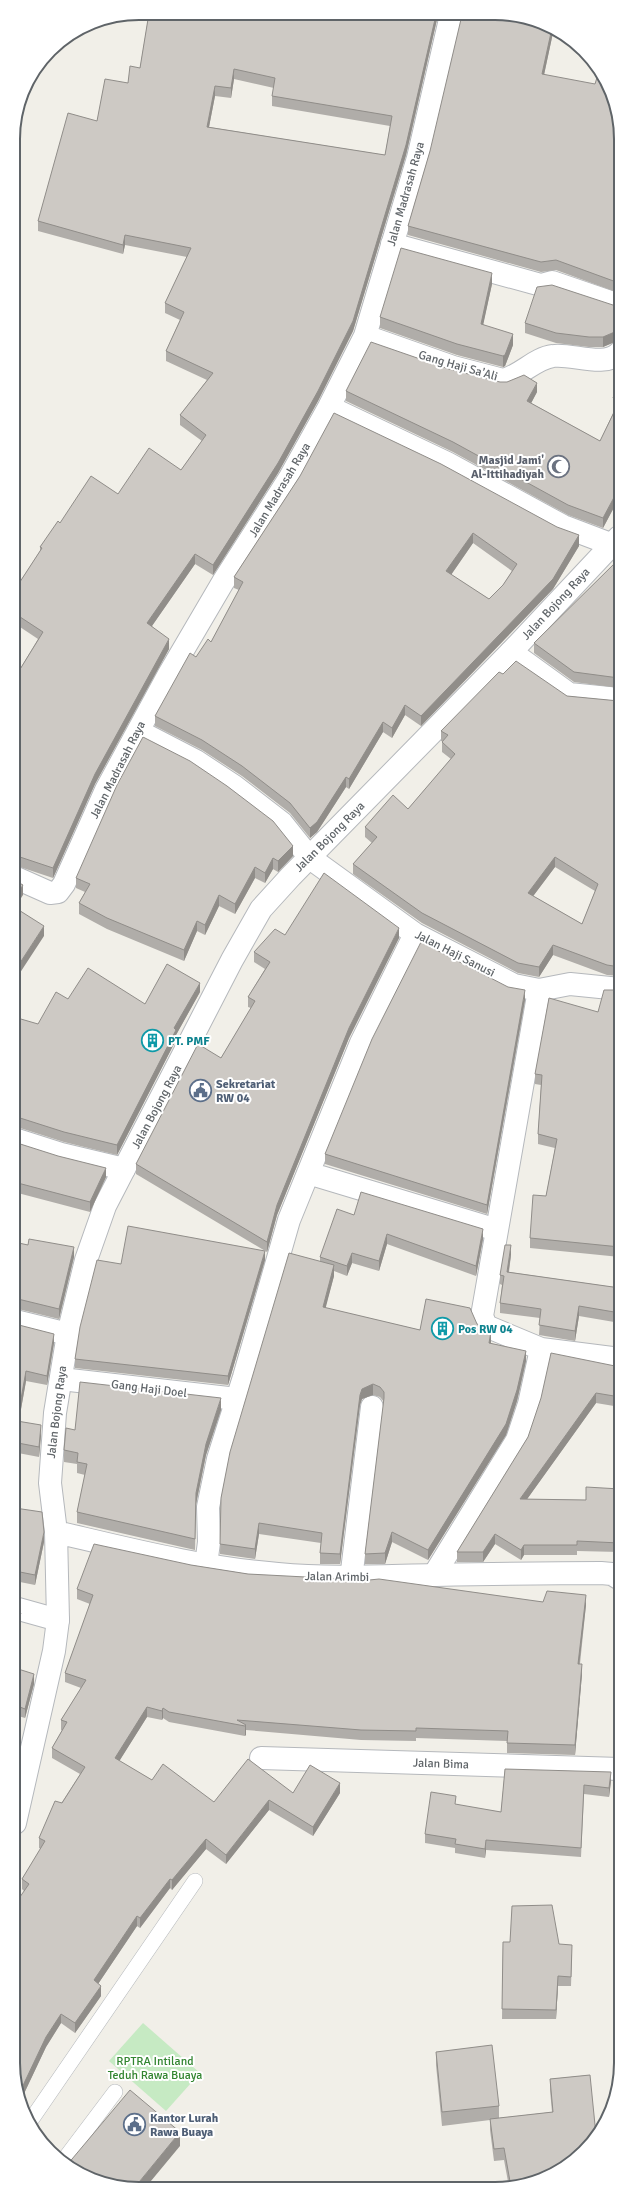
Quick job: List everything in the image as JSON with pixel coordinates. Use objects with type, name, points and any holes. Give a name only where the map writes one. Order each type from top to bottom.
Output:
[{"type":"street","name":"Jalan Madrasah Raya","points":[[20,880],[50,893],[58,892],[64,884],[106,790],[138,731],[223,582],[289,478],[329,407],[365,336],[418,158],[450,20]]},
{"type":"street","points":[[392,244],[541,285],[552,282],[614,303]]},
{"type":"street","name":"Gang Haji Sa'Ali","points":[[365,336],[453,367],[503,380],[511,378],[551,356],[596,360],[610,358],[614,356]]},
{"type":"street","points":[[329,407],[447,463],[563,526],[614,540]]},
{"type":"street","name":"Jalan Bojong Raya","points":[[20,1801],[54,1652],[58,1620],[56,1532],[50,1483],[55,1413],[68,1334],[86,1260],[105,1206],[232,960],[262,909],[291,876],[511,652],[614,543]]},
{"type":"street","points":[[511,652],[569,694],[614,698]]},
{"type":"street","name":"Jalan Haji Sanusi","points":[[138,731],[196,761],[234,786],[282,823],[310,858],[415,934],[514,985],[539,990],[570,984],[614,988]]},
{"type":"street","points":[[206,1565],[210,1490],[289,1220],[362,1043],[415,934]]},
{"type":"street","points":[[539,990],[482,1316],[486,1326],[541,1349],[614,1359]]},
{"type":"street","points":[[20,1141],[61,1154],[124,1169]]},
{"type":"street","points":[[308,1173],[497,1230]]},
{"type":"street","points":[[20,1322],[68,1334]]},
{"type":"street","points":[[434,1575],[517,1440],[529,1404],[541,1349]]},
{"type":"street","name":"Gang Haji Doel","points":[[60,1379],[237,1399]]},
{"type":"street","points":[[351,1579],[372,1407]]},
{"type":"street","name":"Jalan Arimbi","points":[[56,1532],[134,1552],[206,1565],[277,1574],[351,1579],[434,1575],[601,1573],[614,1575]]},
{"type":"street","points":[[20,1609],[58,1620]]},
{"type":"street","name":"Jalan Bima","points":[[261,1758],[614,1769]]},
{"type":"lane","points":[[33,2117],[195,1881]]},
{"type":"lane","points":[[66,2157],[115,2092]]},
{"type":"green space","name":"RPTRA Intiland Teduh Rawa Buaya","points":[[143,2023],[200,2073],[166,2111],[109,2061]]},
{"type":"building","points":[[148,20],[435,20],[406,145],[353,321],[318,391],[278,463],[213,565],[195,554],[147,623],[169,639],[95,774],[53,868],[20,857],[20,669],[43,632],[20,617],[20,582],[42,548],[40,547],[58,521],[60,523],[91,476],[118,494],[149,448],[181,470],[206,435],[180,415],[213,373],[166,351],[184,312],[165,303],[191,248],[125,235],[123,245],[38,221],[68,113],[97,121],[105,79],[128,83],[130,66],[140,68]],"holes":[[[234,69],[275,78],[272,96],[392,116],[385,155],[207,127],[215,86],[231,88]]]},
{"type":"building","points":[[461,20],[503,20],[518,22],[541,29],[551,34],[542,74],[595,84],[597,78],[605,93],[610,108],[614,139],[614,281],[556,260],[541,262],[408,226],[430,151]]},
{"type":"building","points":[[401,248],[492,273],[481,324],[513,334],[505,355],[503,356],[457,344],[380,317]]},
{"type":"building","points":[[552,285],[614,305],[614,332],[603,337],[589,337],[556,333],[525,323],[537,287]]},
{"type":"building","points":[[371,342],[449,369],[500,382],[507,382],[524,375],[537,383],[527,401],[600,441],[614,412],[614,497],[603,518],[568,505],[453,442],[346,391]]},
{"type":"building","points":[[334,413],[441,464],[557,527],[579,535],[553,579],[421,716],[405,705],[392,728],[383,722],[349,779],[346,777],[317,822],[310,828],[290,803],[242,766],[202,740],[155,716],[190,653],[196,657],[208,639],[211,642],[243,582],[234,577],[300,476]],"holes":[[[473,533],[517,564],[503,585],[489,599],[446,571]]]},
{"type":"building","points":[[614,564],[614,677],[574,672],[534,643]]},
{"type":"building","points":[[516,661],[567,696],[614,701],[614,966],[607,965],[553,945],[539,967],[518,963],[422,913],[353,864],[377,837],[365,827],[393,795],[408,809],[455,754],[442,742],[448,735],[441,731],[499,672],[503,674]],"holes":[[[555,857],[598,884],[582,924],[528,893]]]},
{"type":"building","points":[[143,737],[190,761],[227,786],[273,821],[293,846],[278,861],[273,858],[265,873],[255,867],[235,904],[219,895],[205,925],[197,921],[184,950],[107,918],[79,903],[90,884],[76,878],[117,785]]},
{"type":"building","points":[[324,873],[399,928],[349,1028],[277,1205],[267,1242],[136,1164],[198,1044],[221,1058],[255,1001],[248,997],[270,962],[254,952],[275,929],[285,935]]},
{"type":"building","points":[[20,911],[44,926],[20,963]]},
{"type":"building","points":[[421,942],[508,987],[525,990],[487,1205],[325,1154],[372,1039]]},
{"type":"building","points":[[167,964],[200,983],[174,1028],[176,1030],[117,1145],[64,1132],[20,1118],[20,1019],[38,1024],[56,992],[68,999],[88,968],[145,1004]]},
{"type":"building","points":[[604,990],[614,990],[614,1246],[530,1238],[533,1195],[546,1196],[557,1139],[538,1134],[542,1075],[535,1074],[549,998],[598,1012]]},
{"type":"building","points":[[20,1144],[58,1156],[106,1168],[90,1202],[20,1184]]},
{"type":"building","points":[[361,1192],[483,1229],[476,1266],[387,1234],[379,1261],[352,1253],[347,1266],[320,1257],[337,1209],[354,1215]]},
{"type":"building","points":[[128,1226],[265,1251],[228,1376],[75,1359],[80,1327],[97,1260],[121,1264]]},
{"type":"building","points":[[29,1239],[74,1247],[59,1309],[20,1299],[20,1243],[28,1245]]},
{"type":"building","points":[[505,1245],[511,1245],[507,1272],[614,1287],[614,1312],[579,1306],[575,1331],[539,1325],[541,1309],[500,1303],[504,1276],[500,1275]]},
{"type":"building","points":[[289,1253],[334,1265],[323,1307],[420,1330],[426,1299],[470,1308],[477,1324],[491,1331],[489,1343],[526,1351],[517,1390],[506,1424],[428,1550],[392,1532],[385,1553],[365,1554],[384,1398],[384,1392],[380,1387],[373,1384],[362,1389],[360,1395],[340,1554],[320,1553],[322,1533],[259,1523],[255,1549],[220,1544],[221,1498],[230,1452]]},
{"type":"building","points":[[20,1325],[54,1334],[47,1376],[26,1371],[20,1404]]},
{"type":"building","points":[[551,1353],[614,1366],[614,1396],[596,1393],[520,1499],[586,1500],[586,1487],[614,1489],[614,1543],[577,1541],[577,1545],[524,1545],[521,1550],[495,1534],[483,1552],[457,1552],[528,1437],[541,1398]]},
{"type":"building","points":[[80,1382],[221,1398],[206,1444],[196,1493],[195,1539],[77,1512],[87,1464],[77,1462],[78,1453],[64,1450],[66,1428],[75,1430]]},
{"type":"building","points":[[20,1422],[41,1425],[39,1447],[20,1443]]},
{"type":"building","points":[[20,1509],[42,1512],[44,1532],[35,1575],[20,1572]]},
{"type":"building","points":[[94,1544],[191,1565],[248,1574],[344,1579],[350,1582],[379,1579],[543,1602],[547,1591],[586,1595],[578,1664],[582,1664],[575,1745],[507,1743],[508,1731],[416,1728],[416,1731],[361,1730],[237,1720],[246,1725],[245,1726],[169,1712],[163,1708],[162,1711],[147,1707],[115,1758],[152,1780],[163,1764],[214,1802],[248,1759],[293,1793],[310,1765],[340,1783],[313,1827],[269,1800],[226,1855],[206,1839],[172,1880],[170,1879],[140,1918],[137,1916],[94,1980],[101,1986],[75,2023],[61,2014],[46,2037],[22,2087],[20,2063],[20,1897],[29,1884],[22,1879],[45,1841],[39,1838],[55,1801],[62,1803],[85,1767],[52,1748],[67,1722],[61,1720],[86,1680],[65,1673],[93,1595],[77,1589]]},
{"type":"building","points":[[20,1670],[34,1674],[25,1709],[20,1707]]},
{"type":"building","points":[[505,1769],[611,1772],[609,1788],[584,1785],[581,1848],[486,1840],[485,1849],[455,1844],[456,1839],[425,1834],[431,1792],[456,1796],[455,1804],[501,1812]]},
{"type":"building","points":[[552,1905],[559,1944],[572,1945],[571,1977],[558,1976],[556,2010],[502,2009],[503,1942],[510,1942],[512,1906]]},
{"type":"building","points":[[492,2045],[499,2106],[442,2112],[436,2052]]},
{"type":"building","points":[[590,2075],[595,2127],[585,2142],[574,2153],[555,2166],[541,2173],[510,2181],[504,2148],[494,2149],[490,2119],[553,2112],[550,2079]]},
{"type":"building","name":"Kantor Lurah Rawa Buaya","points":[[130,2090],[180,2132],[139,2182],[116,2180],[101,2176],[86,2170],[71,2160]]},
{"type":"place","name":"Masjid Jami' Al-Ittihadiyah","points":[[559,467]]},
{"type":"place","name":"PT. PMF","points":[[153,1041]]},
{"type":"place","name":"Sekretariat RW 04","points":[[200,1091]]},
{"type":"place","name":"Pos RW 04","points":[[443,1329]]},
{"type":"place","name":"Kantor Lurah Rawa Buaya","points":[[134,2125]]}]
